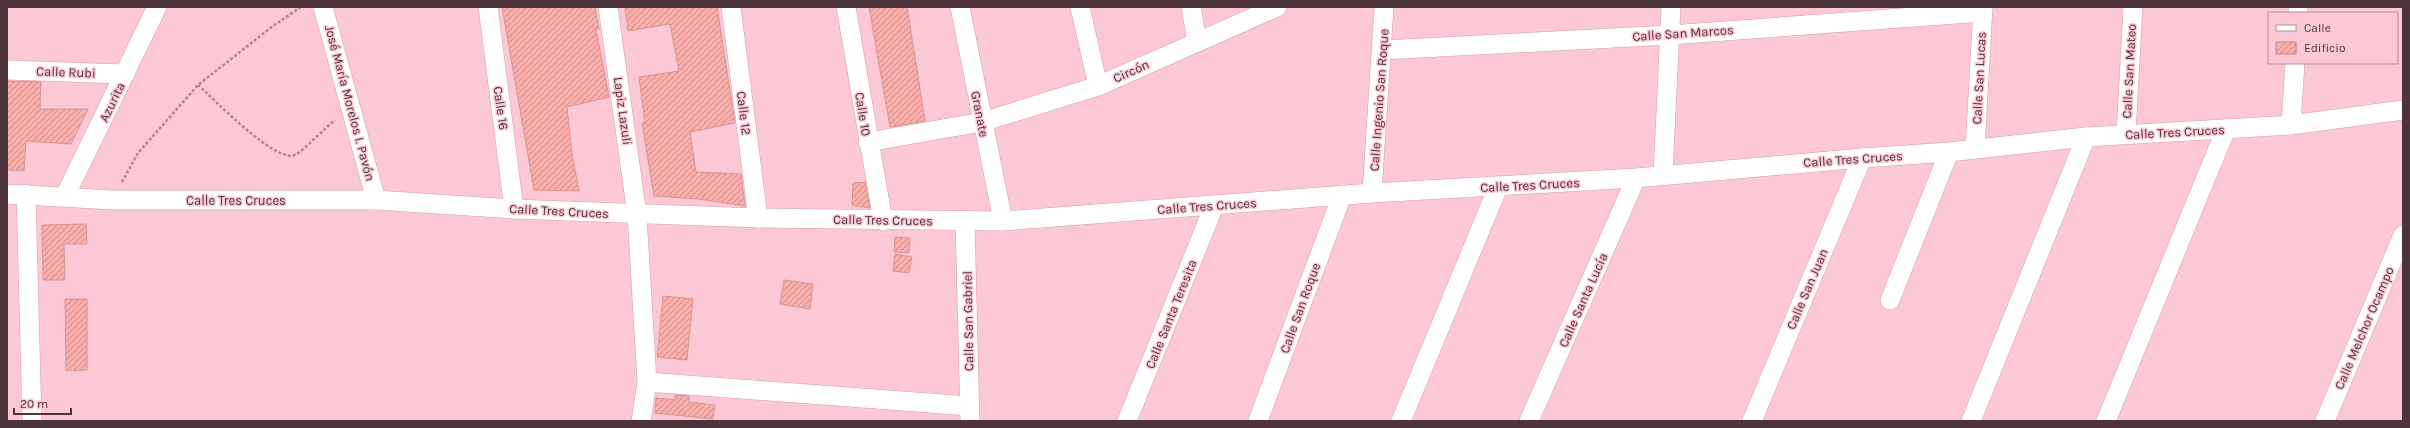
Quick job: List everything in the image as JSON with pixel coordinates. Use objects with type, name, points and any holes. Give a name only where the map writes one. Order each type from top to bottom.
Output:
[{"type":"street","name":"Azurita","points":[[65,196],[157,7]]},
{"type":"street","name":"José María Morelos I. Pavón","points":[[323,7],[376,200]]},
{"type":"street","name":"Calle 16","points":[[488,7],[514,210]]},
{"type":"street","name":"Lapiz Lazuli","points":[[608,7],[637,215],[647,382],[642,421]]},
{"type":"street","name":"Calle 12","points":[[731,7],[758,218]]},
{"type":"street","name":"Calle 10","points":[[846,7],[868,142],[883,221]]},
{"type":"street","name":"Granate","points":[[960,7],[1003,221]]},
{"type":"street","points":[[1080,7],[1098,86]]},
{"type":"street","points":[[1191,7],[1197,41]]},
{"type":"street","name":"Circón","points":[[868,142],[982,122],[1098,86],[1277,7]]},
{"type":"street","name":"Calle Ingenio San Roque","points":[[1372,193],[1383,50],[1384,7]]},
{"type":"street","points":[[1663,175],[1671,7]]},
{"type":"street","name":"Calle San Mateo","points":[[2126,134],[2133,7]]},
{"type":"street","name":"Calle San Marcos","points":[[1383,50],[1670,35],[1830,15],[1983,9]]},
{"type":"street","name":"Calle San Lucas","points":[[1975,149],[1983,9]]},
{"type":"street","points":[[2291,125],[2295,64]]},
{"type":"street","name":"Calle Rubi","points":[[7,70],[125,74]]},
{"type":"street","name":"Calle Tres Cruces","points":[[7,194],[65,196],[112,200],[376,200],[514,210],[637,215],[883,221],[1003,221],[1342,195],[1636,178],[1862,158],[1949,152],[2086,137],[2291,125],[2403,110]]},
{"type":"street","points":[[2106,421],[2226,129]]},
{"type":"street","points":[[1971,421],[2086,137]]},
{"type":"street","points":[[1890,300],[1949,152]]},
{"type":"street","name":"Calle San Juan","points":[[1752,421],[1862,158]]},
{"type":"street","name":"Calle Santa Lucía","points":[[1529,421],[1636,178]]},
{"type":"street","points":[[1401,421],[1498,187]]},
{"type":"street","points":[[26,194],[32,421]]},
{"type":"street","name":"Calle San Roque","points":[[1258,421],[1342,195]]},
{"type":"street","name":"Calle Santa Teresita","points":[[1127,421],[1214,206]]},
{"type":"street","name":"Calle San Gabriel","points":[[965,221],[970,414]]},
{"type":"street","name":"Calle Melchor Ocampo","points":[[2325,421],[2403,235]]},
{"type":"street","points":[[647,382],[970,414]]},
{"type":"path","points":[[112,200],[138,153],[198,85],[273,26],[301,7]]},
{"type":"path","points":[[198,85],[253,134],[282,156],[295,155],[351,107]]},
{"type":"building","points":[[502,7],[595,7],[599,29],[596,29],[609,97],[567,107],[572,154],[579,191],[534,190]]},
{"type":"building","points":[[625,7],[717,7],[735,123],[690,132],[696,172],[741,174],[745,206],[699,199],[654,196],[642,123],[645,123],[639,77],[679,71],[670,24],[628,31]]},
{"type":"building","points":[[869,7],[907,7],[925,121],[890,127]]},
{"type":"building","points":[[7,81],[41,82],[40,109],[88,109],[71,144],[26,141],[24,171],[7,170]]},
{"type":"building","points":[[865,182],[870,208],[852,205],[853,183]]},
{"type":"building","points":[[86,224],[87,244],[64,244],[65,280],[43,280],[42,225]]},
{"type":"building","points":[[895,237],[910,238],[909,253],[894,252]]},
{"type":"building","points":[[895,254],[912,257],[909,273],[893,271]]},
{"type":"building","points":[[784,280],[813,284],[810,309],[780,304]]},
{"type":"building","points":[[663,296],[693,299],[687,360],[657,357]]},
{"type":"building","points":[[65,299],[87,299],[87,370],[66,371]]},
{"type":"building","points":[[675,395],[689,396],[689,402],[715,405],[713,419],[655,413],[656,398],[675,400]]}]
